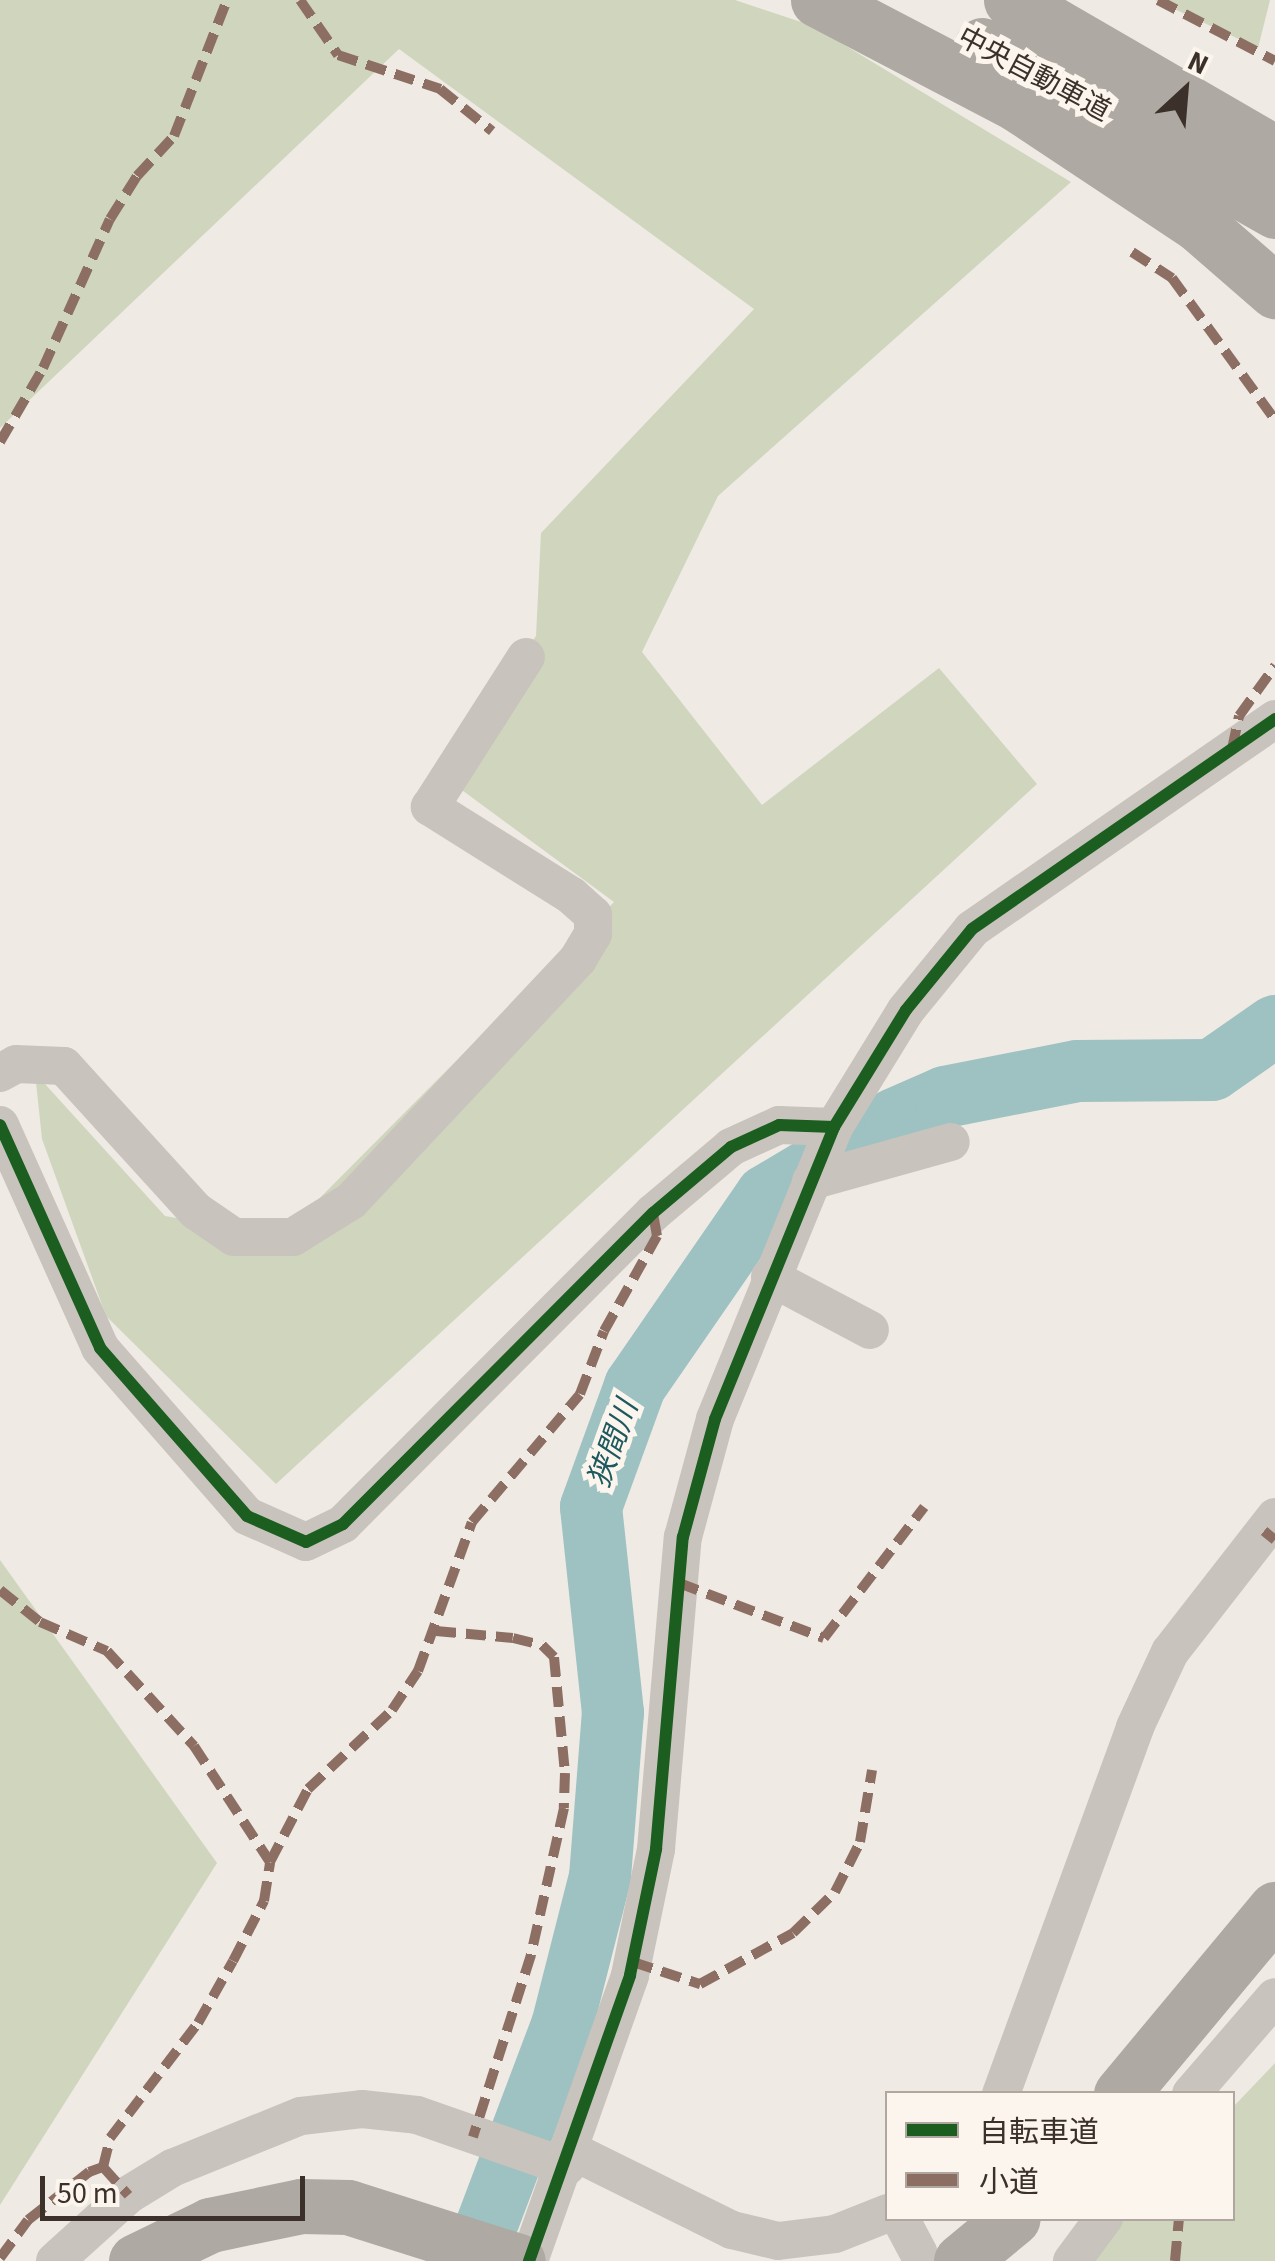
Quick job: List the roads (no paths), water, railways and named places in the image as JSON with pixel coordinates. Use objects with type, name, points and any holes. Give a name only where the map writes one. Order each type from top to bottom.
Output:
[{"type":"highway","points":[[818,0],[1017,104],[1199,225],[1275,291]]},
{"type":"highway","name":"中央自動車道","points":[[896,0],[1061,86],[1275,212]]},
{"type":"highway","points":[[1021,5],[1216,83],[1275,115]]},
{"type":"highway","name":"中央自動車道","points":[[1021,5],[1275,153]]},
{"type":"highway","points":[[1123,2091],[1275,1909]]},
{"type":"highway","points":[[136,2261],[168,2242],[251,2212],[348,2207],[518,2261]]},
{"type":"highway","points":[[940,2257],[1007,2221]]},
{"type":"street","points":[[0,1073],[16,1064],[64,1066],[196,1211],[234,1236],[293,1236],[351,1200],[578,959],[592,934],[593,915],[572,896],[430,808],[526,656]]},
{"type":"street","points":[[528,2261],[569,2159],[630,1975],[656,1849],[683,1536],[715,1419],[834,1127],[906,1010],[972,930],[1275,719]]},
{"type":"street","points":[[0,1125],[100,1348],[247,1516],[306,1542],[342,1524],[652,1214],[731,1147],[779,1124],[834,1127]]},
{"type":"street","points":[[811,1181],[951,1142]]},
{"type":"street","points":[[775,1266],[870,1330]]},
{"type":"street","points":[[1002,2091],[1135,1727],[1170,1652],[1275,1517]]},
{"type":"street","points":[[1194,2091],[1275,1997]]},
{"type":"street","points":[[55,2261],[128,2195],[172,2168],[301,2116],[362,2110],[417,2115],[473,2137],[569,2159],[732,2230],[778,2241],[835,2234],[885,2215]]},
{"type":"street","points":[[903,2221],[940,2257]]},
{"type":"street","points":[[1072,2261],[1102,2221]]},
{"type":"waterway","name":"狭間川","points":[[473,2261],[562,2026],[600,1877],[613,1713],[591,1507],[635,1386],[766,1196],[895,1119],[945,1097],[1077,1071],[1212,1070],[1275,1026]]}]
